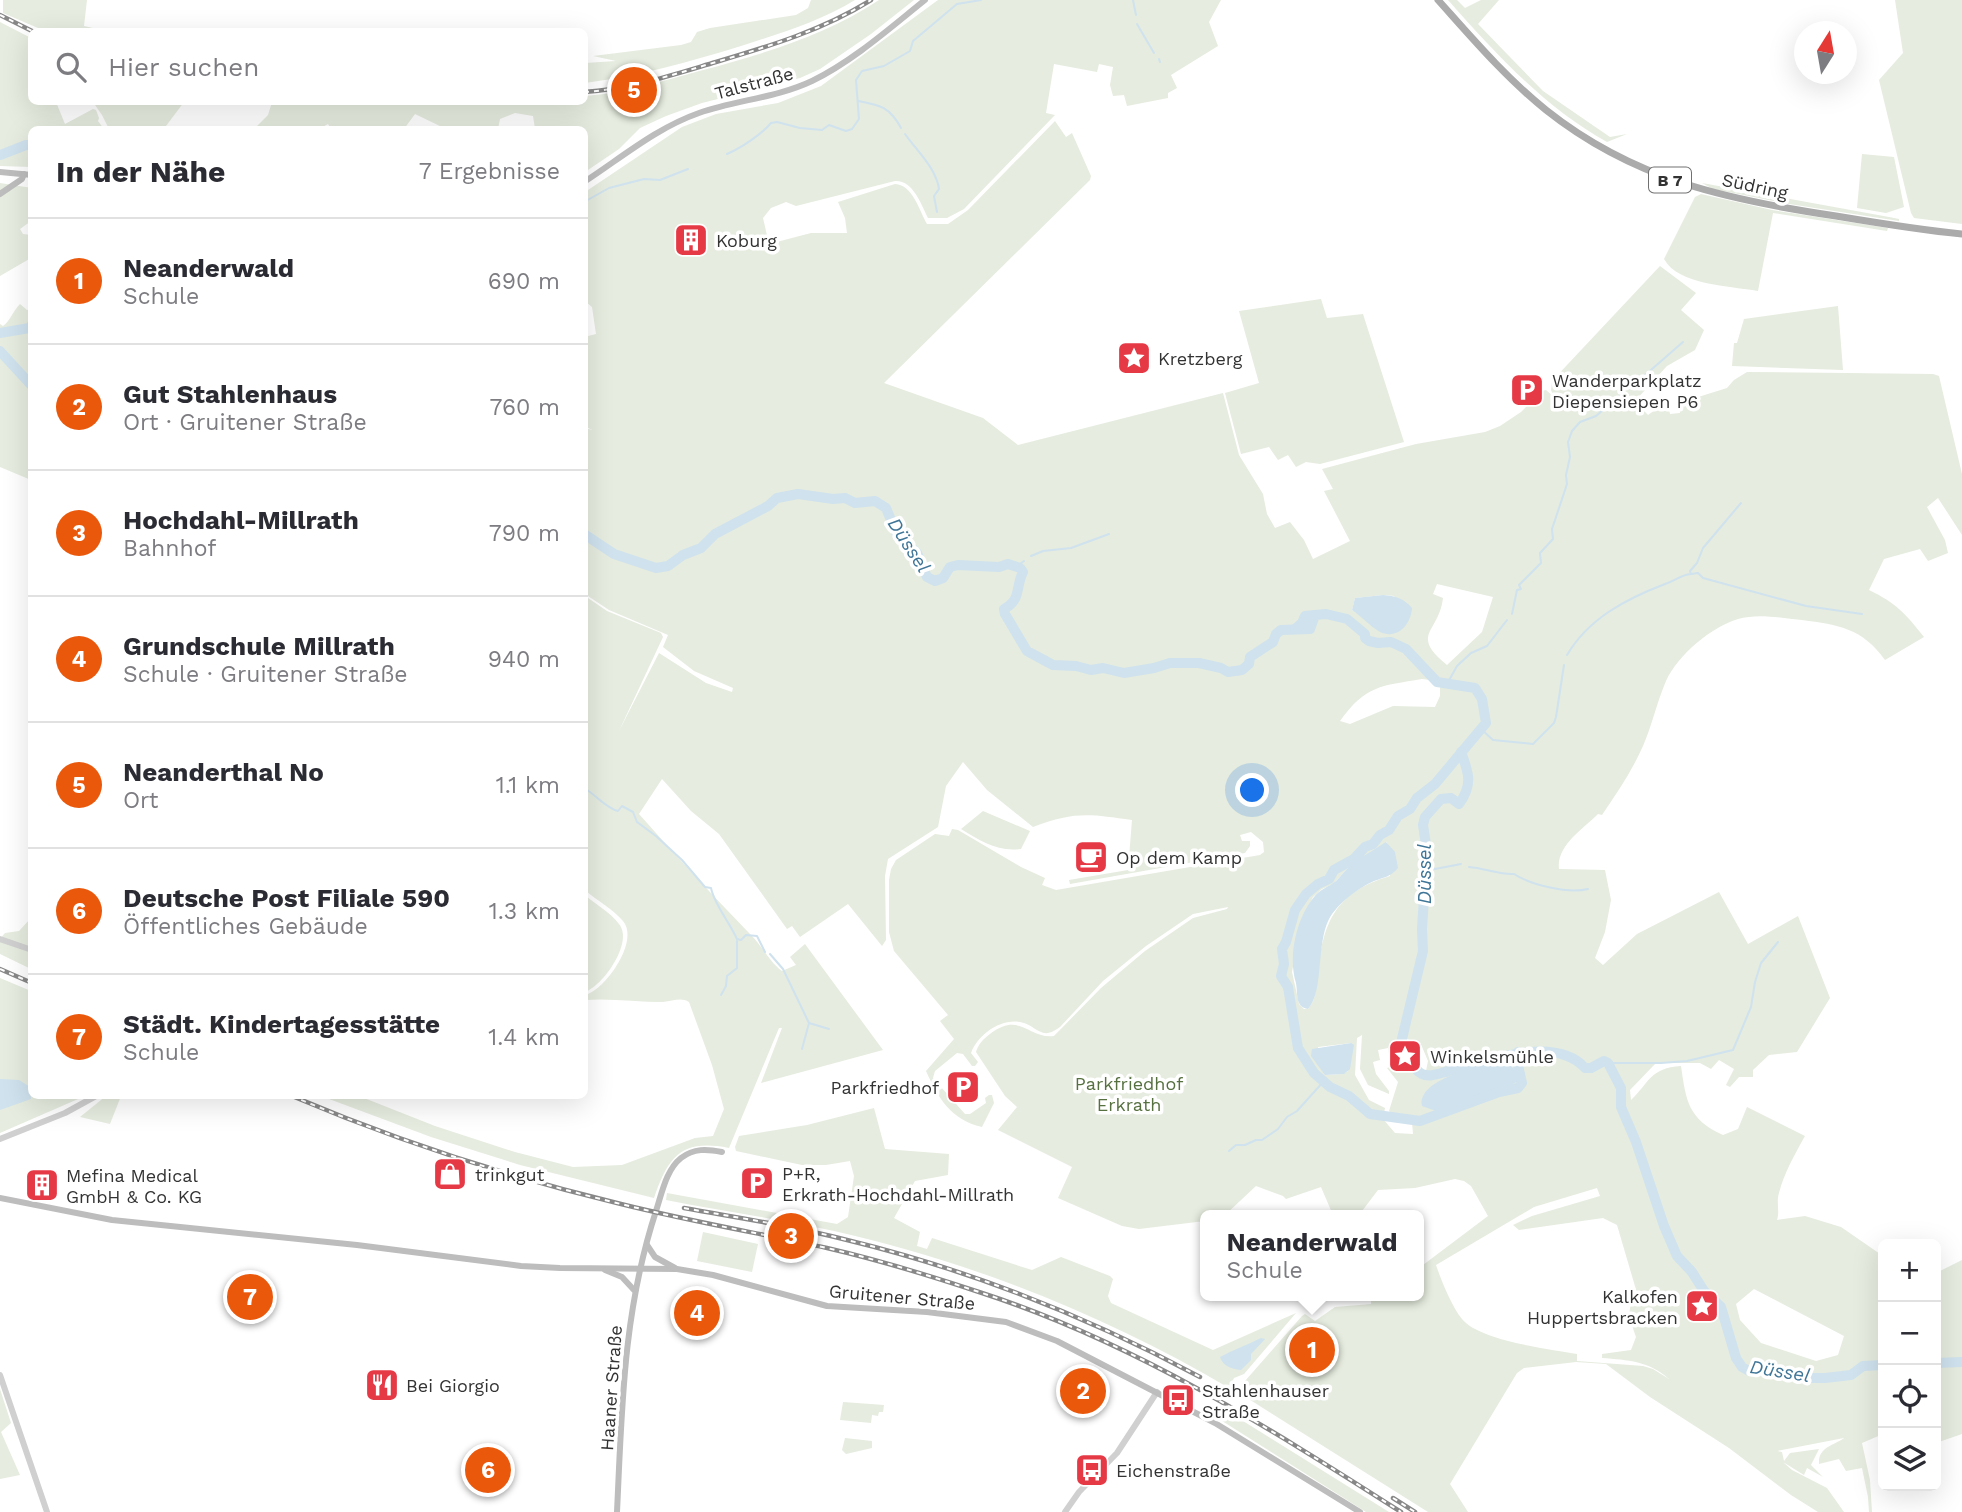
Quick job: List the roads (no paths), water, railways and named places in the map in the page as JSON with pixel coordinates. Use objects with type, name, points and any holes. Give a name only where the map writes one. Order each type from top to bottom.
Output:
[{"type":"main road","name":"Talstraße","points":[[588,179],[676,122],[719,107],[784,92],[815,79],[859,51],[925,0]]},
{"type":"main road","name":"Südring","points":[[1438,0],[1501,69],[1546,110],[1600,146],[1644,169],[1699,190],[1743,201],[1962,234]]},
{"type":"main road","points":[[0,172],[28,174]]},
{"type":"main road","points":[[0,194],[28,174]]},
{"type":"main road","name":"Haaner Straße","points":[[617,1512],[623,1381],[634,1290],[647,1244],[666,1180],[674,1165],[681,1158],[699,1149],[722,1152]]},
{"type":"main road","name":"Gruitener Straße","points":[[0,1198],[112,1220],[357,1245],[521,1266],[677,1269],[713,1275],[827,1306],[927,1311],[1006,1322],[1057,1341],[1157,1392],[1250,1443],[1360,1512]]},
{"type":"main road","points":[[647,1244],[655,1257],[677,1269]]},
{"type":"main road","points":[[603,1269],[622,1277],[634,1290]]},
{"type":"street","points":[[0,939],[28,949]]},
{"type":"street","points":[[0,1139],[65,1113],[91,1099]]},
{"type":"street","points":[[0,1375],[47,1512]]},
{"type":"street","points":[[1065,1512],[1079,1492],[1117,1453],[1157,1392]]},
{"type":"water","points":[[1383,595],[1399,598],[1412,608],[1406,625],[1392,634],[1380,632],[1352,610],[1355,598]]},
{"type":"water","points":[[1386,842],[1395,852],[1398,868],[1390,875],[1355,892],[1333,913],[1322,941],[1313,1001],[1308,1009],[1304,1008],[1298,999],[1293,961],[1295,938],[1302,916],[1316,894]]},
{"type":"water","points":[[1351,1043],[1354,1045],[1350,1069],[1344,1074],[1325,1075],[1311,1056],[1312,1049]]},
{"type":"water","points":[[1505,1061],[1519,1077],[1517,1082],[1436,1111],[1422,1106],[1423,1096],[1441,1080]]},
{"type":"water","points":[[0,1079],[19,1080],[28,1086],[28,1099],[31,1099],[0,1110]]},
{"type":"water","points":[[1261,1338],[1265,1339],[1241,1370],[1228,1367],[1221,1360],[1220,1357]]},
{"type":"waterway","points":[[727,154],[751,140],[771,123],[822,130],[829,125],[846,131],[852,129],[859,119],[856,80],[862,71],[884,66],[910,51],[913,41],[957,4],[981,0]]},
{"type":"waterway","points":[[1133,0],[1136,15]]},
{"type":"waterway","points":[[1137,24],[1154,53]]},
{"type":"waterway","points":[[858,101],[884,108],[893,115],[901,128]]},
{"type":"waterway","points":[[905,134],[937,181],[939,189],[934,196],[937,212]]},
{"type":"waterway","name":"Düssel","points":[[0,155],[28,145]]},
{"type":"waterway","points":[[588,200],[609,188],[644,179],[660,180],[688,169]]},
{"type":"waterway","name":"Düssel","points":[[0,333],[28,328]]},
{"type":"waterway","points":[[1512,614],[1517,590],[1521,589],[1519,585],[1541,563],[1540,553],[1553,539],[1552,529],[1567,484],[1570,457],[1568,442],[1572,431],[1580,422],[1596,416],[1622,394],[1627,385],[1644,376],[1683,342]]},
{"type":"waterway","name":"Düssel","points":[[0,351],[28,382]]},
{"type":"waterway","name":"Düssel","points":[[588,537],[614,554],[656,568],[668,566],[683,555],[701,548],[715,534],[768,506],[777,498],[798,494],[845,498],[855,503],[875,501],[886,508],[896,532],[917,553],[927,577],[935,581],[943,578],[950,567],[958,565],[999,567],[1008,564],[1020,568],[1023,572],[1017,593],[1010,605],[1004,609],[1005,614],[1027,651],[1053,665],[1091,670],[1103,668],[1124,673],[1170,663],[1199,663],[1228,672],[1242,670],[1249,664],[1250,657],[1273,642],[1281,630],[1310,629],[1315,615],[1326,614],[1347,619],[1365,634],[1369,641],[1391,642],[1406,649],[1437,682],[1475,688],[1482,699],[1486,723],[1435,784],[1417,798],[1410,809],[1398,816],[1389,830],[1380,835],[1373,844],[1365,847],[1354,859],[1334,870],[1329,879],[1306,894],[1295,910],[1282,949],[1284,964],[1281,976],[1288,987],[1298,1048],[1314,1073],[1330,1087],[1349,1096],[1370,1114],[1420,1121],[1499,1092],[1518,1088],[1522,1083],[1517,1061],[1518,1052]]},
{"type":"waterway","points":[[1567,655],[1586,630],[1610,611],[1636,596],[1691,574],[1690,571],[1697,563],[1703,548],[1741,503]]},
{"type":"waterway","points":[[1031,556],[1043,551],[1071,548],[1109,534]]},
{"type":"waterway","points":[[1017,566],[1024,561]]},
{"type":"waterway","points":[[1691,574],[1698,573],[1703,578],[1806,606],[1862,614]]},
{"type":"waterway","points":[[1295,629],[1305,616],[1315,615]]},
{"type":"waterway","points":[[1447,684],[1457,666],[1471,653],[1487,646],[1507,620]]},
{"type":"waterway","points":[[1482,730],[1493,740],[1533,744],[1554,723],[1564,665]]},
{"type":"waterway","name":"Düssel","points":[[1461,752],[1468,779],[1463,797],[1459,804],[1451,798],[1441,799],[1425,817],[1423,825],[1427,851],[1423,951],[1401,1043],[1415,1068],[1422,1074],[1432,1075],[1500,1057],[1538,1052],[1556,1053],[1572,1058],[1585,1068],[1604,1061],[1608,1063],[1621,1088],[1621,1107],[1677,1256],[1692,1272],[1704,1291],[1721,1307],[1736,1358],[1742,1367],[1749,1371],[1785,1371],[1812,1378],[1825,1378],[1851,1375],[1863,1366],[1878,1365]]},
{"type":"waterway","points":[[588,791],[618,811],[622,806],[633,812],[637,822],[682,860],[705,887],[711,888],[737,939],[741,940],[746,935],[757,936],[765,952]]},
{"type":"waterway","points":[[1427,867],[1435,869],[1461,864]]},
{"type":"waterway","points":[[1469,867],[1514,874],[1550,888],[1588,889]]},
{"type":"waterway","points":[[721,995],[727,976],[737,968],[737,941]]},
{"type":"waterway","points":[[1608,1063],[1687,1061],[1733,1050],[1751,1007],[1761,963],[1778,942]]},
{"type":"waterway","points":[[770,954],[783,969],[809,1023],[829,1029]]},
{"type":"waterway","points":[[802,1049],[809,1023]]},
{"type":"waterway","points":[[1229,1151],[1236,1145],[1262,1140],[1278,1129],[1324,1081]]},
{"type":"waterway","name":"Düssel","points":[[1941,1363],[1962,1362]]},
{"type":"railway","points":[[588,92],[651,81],[756,50],[815,29],[871,0]]},
{"type":"railway","points":[[0,15],[28,29]]},
{"type":"railway","points":[[0,969],[28,981]]},
{"type":"railway","points":[[300,1099],[413,1143],[537,1182],[647,1210],[866,1258],[944,1280],[1038,1313],[1146,1361],[1198,1389],[1250,1418],[1401,1512]]},
{"type":"railway","points":[[684,1208],[827,1235],[939,1266],[1072,1315],[1200,1377]]},
{"type":"railway","points":[[1393,1498],[1415,1512]]},
{"type":"place","name":"Neanderthal No","points":[[634,90]]},
{"type":"place","name":"Koburg","points":[[691,240]]},
{"type":"place","name":"Kretzberg","points":[[1134,358]]},
{"type":"place","name":"Wanderparkplatz Diepensiepen P6","points":[[1527,390]]},
{"type":"place","name":"Op dem Kamp","points":[[1091,857]]},
{"type":"place","name":"Winkelsmühle","points":[[1405,1056]]},
{"type":"place","name":"Parkfriedhof","points":[[963,1087]]},
{"type":"place","name":"trinkgut","points":[[450,1174]]},
{"type":"place","name":"P+R, Erkrath-Hochdahl-Millrath","points":[[757,1183]]},
{"type":"place","name":"Mefina Medical GmbH & Co. KG","points":[[42,1185]]},
{"type":"place","name":"Hochdahl-Millrath","points":[[791,1236]]},
{"type":"place","name":"Städt. Kindertagesstätte","points":[[250,1297]]},
{"type":"place","name":"Kalkofen Huppertsbracken","points":[[1702,1306]]},
{"type":"place","name":"Grundschule Millrath","points":[[697,1313]]},
{"type":"place","name":"Neanderwald","points":[[1312,1350]]},
{"type":"place","name":"Bei Giorgio","points":[[382,1385]]},
{"type":"place","name":"Gut Stahlenhaus","points":[[1083,1391]]},
{"type":"place","name":"Stahlenhauser Straße","points":[[1178,1400]]},
{"type":"place","name":"Deutsche Post Filiale 590","points":[[488,1470]]},
{"type":"place","name":"Eichenstraße","points":[[1092,1470]]},
{"type":"park label","name":"Parkfriedhof Erkrath","points":[[1129,1093]]}]
